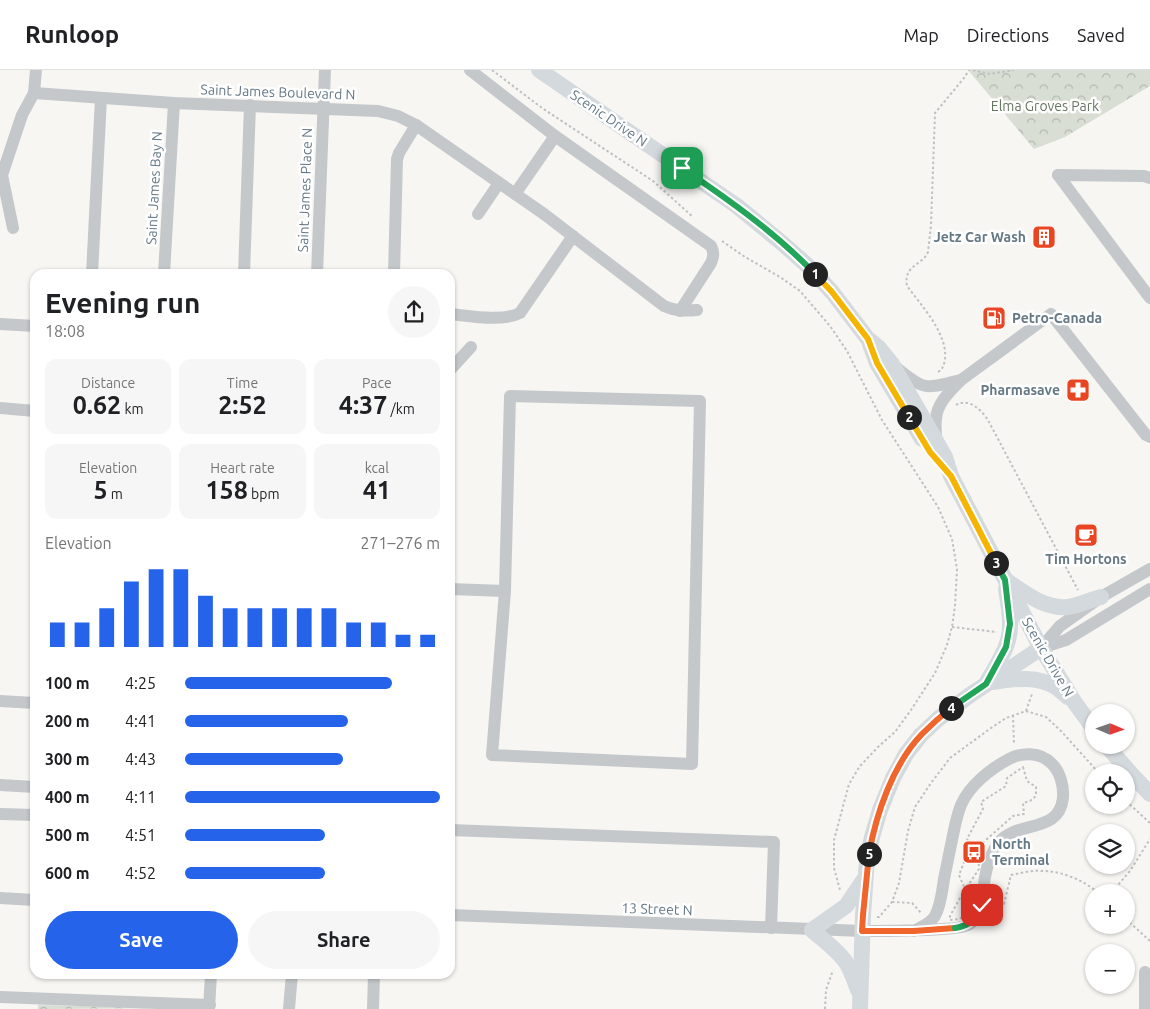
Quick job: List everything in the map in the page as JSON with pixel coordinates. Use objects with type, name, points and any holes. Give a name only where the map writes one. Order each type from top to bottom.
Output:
[{"type":"main road","name":"Scenic Drive N","points":[[544,72],[737,206],[808,266],[832,292],[868,339],[879,348],[892,364],[945,457],[951,476],[1042,648],[1085,716]]},
{"type":"main road","name":"Scenic Drive N","points":[[868,339],[877,363],[930,452],[951,476]]},
{"type":"main road","points":[[1005,580],[1038,601],[1052,606],[1068,607],[1101,597]]},
{"type":"main road","points":[[986,684],[1006,647],[1009,634],[1010,624],[1005,580]]},
{"type":"main road","points":[[860,1003],[862,931],[868,859],[880,810],[893,778],[906,754],[921,735],[938,719],[956,704],[1042,648]]},
{"type":"main road","points":[[986,684],[1016,678],[1037,680],[1055,687],[1075,702]]},
{"type":"main road","points":[[1114,754],[1150,794]]},
{"type":"main road","points":[[860,1003],[852,974],[846,962],[812,930],[846,906],[866,876]]},
{"type":"street","points":[[13,228],[1,175],[22,115],[34,93],[36,70]]},
{"type":"street","name":"Saint James Place N","points":[[317,269],[325,70]]},
{"type":"street","points":[[470,70],[555,136],[711,246],[714,251],[714,257],[680,311]]},
{"type":"street","name":"Saint James Boulevard N","points":[[34,93],[174,103],[378,111],[398,116],[416,124],[573,236],[664,306],[671,310],[697,310]]},
{"type":"street","points":[[92,269],[101,98]]},
{"type":"street","name":"Saint James Bay N","points":[[164,269],[174,103]]},
{"type":"street","points":[[244,269],[250,105]]},
{"type":"street","points":[[394,269],[397,159],[416,124]]},
{"type":"street","points":[[514,194],[555,136]]},
{"type":"street","points":[[1150,178],[1144,176],[1058,175],[1150,298]]},
{"type":"street","points":[[478,214],[499,184]]},
{"type":"street","points":[[455,314],[504,318],[520,313],[573,236]]},
{"type":"street","points":[[936,441],[935,422],[937,412],[940,404],[949,392],[961,380],[1052,314],[1146,435],[1150,437]]},
{"type":"street","points":[[0,324],[30,326]]},
{"type":"street","points":[[455,365],[472,347]]},
{"type":"street","points":[[892,364],[922,386],[934,386],[961,380]]},
{"type":"street","points":[[510,396],[700,401],[692,764],[492,755],[505,591],[510,396]]},
{"type":"street","points":[[0,408],[30,411]]},
{"type":"street","points":[[1042,648],[1060,626],[1101,597],[1150,569]]},
{"type":"street","points":[[1042,648],[1066,640],[1150,589]]},
{"type":"street","points":[[455,590],[505,591]]},
{"type":"street","points":[[0,701],[30,703]]},
{"type":"street","name":"13 Street N","points":[[455,915],[812,930],[914,931],[966,926],[972,922],[981,908],[985,876],[998,843],[1012,832],[1050,821],[1060,809],[1062,785],[1057,770],[1047,760],[1031,754],[1012,758],[993,769],[969,792],[959,811],[942,893],[935,916],[931,921],[914,931]]},
{"type":"street","points":[[0,785],[30,787]]},
{"type":"street","points":[[0,814],[30,815]]},
{"type":"street","points":[[455,830],[774,842],[771,928]]},
{"type":"street","points":[[0,898],[30,900]]},
{"type":"street","points":[[1145,972],[1145,1009]]},
{"type":"street","points":[[0,997],[32,1004],[210,1007],[211,979]]},
{"type":"street","points":[[290,1009],[292,979]]},
{"type":"street","points":[[373,1009],[374,979]]},
{"type":"path","points":[[492,70],[542,108],[653,181],[698,222]]},
{"type":"path","points":[[933,374],[940,372],[944,366],[946,355],[944,340],[907,286],[907,279],[913,266],[926,256],[928,252],[931,225],[935,113],[971,70],[990,74],[1014,70]]},
{"type":"path","points":[[719,238],[745,257],[800,291],[830,326],[882,420],[938,507],[952,539],[957,570],[955,606],[947,645],[935,673],[911,710],[895,732],[860,766],[849,784],[834,840],[834,868],[846,906]]},
{"type":"path","points":[[954,406],[960,402],[969,404],[984,414],[1080,594]]},
{"type":"path","points":[[952,627],[1004,633]]},
{"type":"path","points":[[1026,711],[1032,694]]},
{"type":"path","points":[[1013,715],[1014,744]]},
{"type":"path","points":[[1135,809],[1150,823]]},
{"type":"path","points":[[1119,884],[1130,871],[1150,839]]},
{"type":"path","points":[[992,906],[993,901],[1004,904],[1010,875],[1043,871],[1075,878],[1085,884]]},
{"type":"path","points":[[892,902],[912,903],[924,916]]},
{"type":"path","points":[[1135,927],[1150,940]]},
{"type":"path","points":[[825,1009],[826,990],[834,967],[831,963],[840,955]]},
{"type":"green space","name":"Elma Groves Park","points":[[968,70],[1150,70],[1150,86],[1065,137],[1034,149]]},
{"type":"green space","points":[[38,1005],[201,1008],[38,1009]]},
{"type":"place","name":"Jetz Car Wash","points":[[1044,237]]},
{"type":"place","name":"Petro-Canada","points":[[994,318]]},
{"type":"place","name":"Pharmasave","points":[[1078,390]]},
{"type":"place","name":"Tim Hortons","points":[[1086,535]]},
{"type":"place","name":"North Terminal","points":[[974,852]]},
{"type":"route","points":[[682,168],[737,206],[782,243],[808,266],[851,316],[868,339],[877,363],[930,452],[951,476],[1005,580],[1010,624],[1009,634],[1006,647],[986,684],[956,704],[921,735],[906,754],[893,778],[880,810],[872,838],[868,859],[862,931],[914,931],[962,927],[976,918],[982,905]]}]
